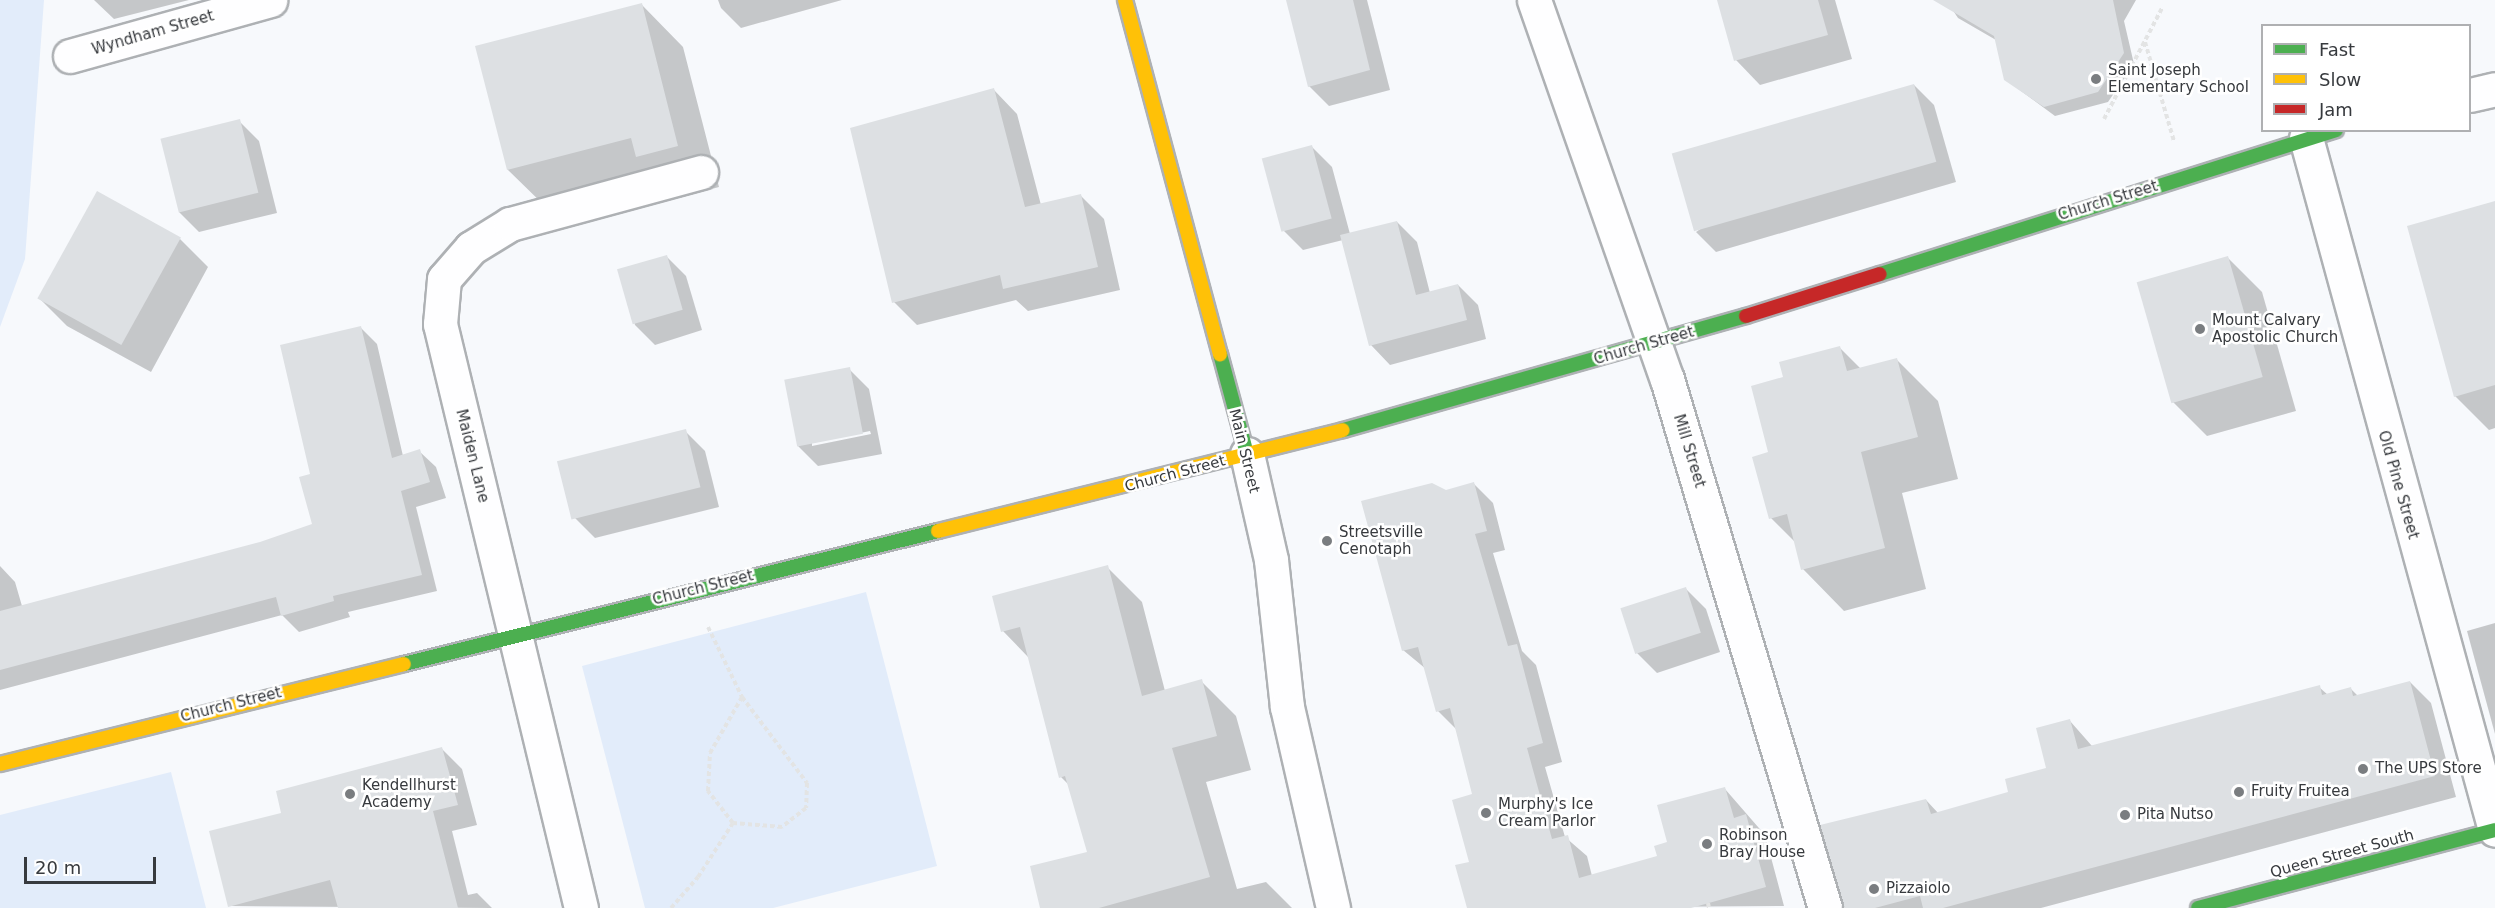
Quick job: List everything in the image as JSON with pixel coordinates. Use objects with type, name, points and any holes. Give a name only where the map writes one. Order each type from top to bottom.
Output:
[{"type":"street","name":"Wyndham Street","points":[[70,56],[270,0]]},
{"type":"street","name":"Main Street","points":[[1125,0],[1247,454],[1271,560],[1287,707],[1333,908]]},
{"type":"street","name":"Mill Street","points":[[1534,0],[1656,344],[1825,908]]},
{"type":"street","points":[[2471,95],[2495,89]]},
{"type":"street","name":"Church Street","points":[[0,764],[516,633],[1178,475],[1247,454],[1656,344],[2321,134]]},
{"type":"street","name":"Old Pine Street","points":[[2321,134],[2495,830]]},
{"type":"street","name":"Maiden Lane","points":[[581,908],[440,324],[444,279],[471,248],[510,224],[701,172]]},
{"type":"street","name":"Queen Street South","points":[[2198,908],[2235,904],[2495,830]]},
{"type":"path","points":[[2104,119],[2163,6]]},
{"type":"path","points":[[2145,41],[2175,144]]},
{"type":"path","points":[[693,590],[720,655],[742,697],[807,783],[806,808],[782,827],[733,823],[708,791],[710,753],[742,697]]},
{"type":"path","points":[[671,908],[698,877],[733,823]]},
{"type":"shaded area","points":[[0,0],[44,0],[25,259],[0,327]]},
{"type":"shaded area","points":[[866,592],[937,866],[773,908],[645,908],[582,666]]},
{"type":"shaded area","points":[[171,772],[206,908],[0,908],[0,815]]},
{"type":"building","points":[[1286,0],[1353,0],[1370,70],[1308,87]]},
{"type":"building","points":[[1717,0],[1818,0],[1828,35],[1734,61]]},
{"type":"building","points":[[1933,0],[2113,0],[2124,53],[2098,92],[2044,107],[2004,80],[1994,36]]},
{"type":"building","points":[[642,3],[678,146],[636,157],[631,138],[507,170],[475,46]]},
{"type":"building","points":[[1914,84],[1936,162],[1694,231],[1672,153]]},
{"type":"building","points":[[994,88],[1025,207],[1081,194],[1098,267],[1003,289],[1000,275],[892,303],[850,128]]},
{"type":"building","points":[[240,119],[258,193],[179,213],[160,139]]},
{"type":"building","points":[[1312,145],[1332,218],[1281,232],[1262,158]]},
{"type":"building","points":[[97,191],[181,238],[121,345],[37,299]]},
{"type":"building","points":[[2495,201],[2495,385],[2454,397],[2407,226]]},
{"type":"building","points":[[1397,221],[1416,295],[1458,284],[1467,320],[1369,346],[1340,235]]},
{"type":"building","points":[[667,255],[683,310],[633,324],[617,269]]},
{"type":"building","name":"Mount Calvary Apostolic Church","points":[[2228,256],[2263,377],[2171,403],[2137,282]]},
{"type":"building","points":[[361,326],[392,458],[420,449],[430,482],[401,491],[422,575],[333,596],[334,601],[281,616],[276,597],[0,670],[0,611],[260,542],[312,524],[299,477],[310,474],[280,345]]},
{"type":"building","points":[[1840,346],[1847,371],[1897,358],[1918,437],[1861,452],[1885,548],[1801,570],[1787,514],[1769,519],[1752,457],[1768,452],[1751,386],[1783,377],[1779,362]]},
{"type":"building","points":[[850,367],[863,434],[797,447],[784,380]]},
{"type":"building","points":[[686,429],[701,487],[571,519],[557,461]]},
{"type":"building","points":[[1474,482],[1487,531],[1475,534],[1508,646],[1517,644],[1543,743],[1527,748],[1552,839],[1568,835],[1579,878],[1657,856],[1654,846],[1667,842],[1657,805],[1725,787],[1734,818],[1746,814],[1766,887],[1691,908],[1467,908],[1455,865],[1469,862],[1452,800],[1472,794],[1450,708],[1436,712],[1418,647],[1402,651],[1361,501],[1432,483],[1446,490]]},
{"type":"building","points":[[1108,565],[1142,696],[1202,679],[1217,736],[1172,748],[1210,877],[1099,908],[1040,908],[1030,866],[1087,852],[1065,776],[1059,778],[1020,627],[1001,632],[992,596]]},
{"type":"building","points":[[1686,587],[1701,633],[1635,654],[1620,608]]},
{"type":"building","points":[[2410,681],[2435,776],[1943,908],[1923,908],[1920,896],[1875,908],[1843,908],[1820,825],[1926,799],[1931,814],[2008,792],[2005,779],[2046,768],[2036,728],[2070,719],[2078,749],[2320,685],[2322,695],[2351,687],[2353,696]]},
{"type":"building","points":[[442,747],[458,805],[433,811],[458,908],[338,908],[330,880],[228,907],[209,831],[281,813],[276,791]]},
{"type":"traffic: fast","points":[[1880,274],[2330,132]]},
{"type":"traffic: fast","points":[[1343,430],[1746,316]]},
{"type":"traffic: fast","points":[[1220,354],[1247,454]]},
{"type":"traffic: fast","points":[[404,664],[938,531]]},
{"type":"traffic: fast","points":[[2198,908],[2495,830]]},
{"type":"traffic: slow","points":[[1125,0],[1220,354]]},
{"type":"traffic: slow","points":[[938,531],[1343,430]]},
{"type":"traffic: slow","points":[[0,764],[404,664]]},
{"type":"traffic: jam","points":[[1746,316],[1880,274]]},
{"type":"place","name":"Saint Joseph Elementary School","points":[[2096,79]]},
{"type":"place","name":"Mount Calvary Apostolic Church","points":[[2200,329]]},
{"type":"place","name":"Streetsville Cenotaph","points":[[1327,541]]},
{"type":"place","name":"The UPS Store","points":[[2363,769]]},
{"type":"place","name":"Fruity Fruitea","points":[[2239,792]]},
{"type":"place","name":"Kendellhurst Academy","points":[[350,794]]},
{"type":"place","name":"Murphy's Ice Cream Parlor","points":[[1486,813]]},
{"type":"place","name":"Pita Nutso","points":[[2125,815]]},
{"type":"place","name":"Robinson Bray House","points":[[1707,844]]},
{"type":"place","name":"Pizzaiolo","points":[[1874,889]]}]
